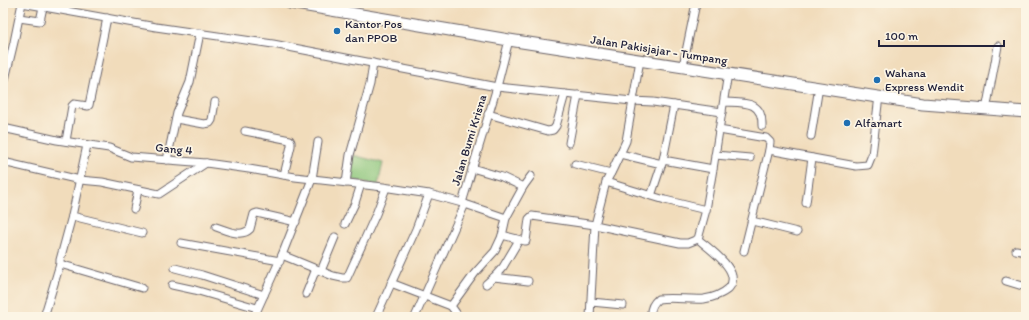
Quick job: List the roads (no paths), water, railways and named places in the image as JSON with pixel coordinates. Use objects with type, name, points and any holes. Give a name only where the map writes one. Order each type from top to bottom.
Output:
[{"type":"main road","name":"Jalan Pakisjajar - Tumpang","points":[[290,3],[509,40],[942,106],[1026,112]]},
{"type":"street","points":[[3,88],[22,3],[156,27],[273,44],[497,87],[653,102],[722,112]]},
{"type":"street","points":[[683,66],[696,3]]},
{"type":"street","points":[[19,18],[40,21],[43,7]]},
{"type":"street","points":[[66,141],[72,106],[74,104],[90,105],[108,18]]},
{"type":"street","points":[[167,160],[176,119],[190,82],[200,33]]},
{"type":"street","name":"Jalan Bumi Krisna","points":[[346,183],[430,194],[464,204],[472,168],[497,87],[509,40]]},
{"type":"street","points":[[986,110],[998,46]]},
{"type":"street","points":[[590,317],[595,225],[606,182],[627,136],[640,60]]},
{"type":"street","points":[[346,183],[350,155],[370,84],[373,63]]},
{"type":"street","points":[[698,239],[706,210],[728,73]]},
{"type":"street","points":[[811,136],[819,87]]},
{"type":"street","points":[[488,114],[548,131],[553,130],[556,126],[565,94]]},
{"type":"street","points":[[569,143],[578,95]]},
{"type":"street","points":[[769,150],[856,166],[868,165],[872,155],[879,96]]},
{"type":"street","points":[[176,119],[204,124],[210,123],[212,120],[215,102]]},
{"type":"street","points":[[724,102],[748,103],[753,105],[761,115],[762,126]]},
{"type":"street","points":[[651,196],[663,162],[674,105]]},
{"type":"street","name":"Gang 4","points":[[3,128],[109,148],[131,157],[206,163],[346,183]]},
{"type":"street","points":[[719,130],[766,138],[770,142],[744,251]]},
{"type":"street","points":[[245,131],[290,140],[291,146],[284,175]]},
{"type":"street","points":[[254,317],[281,258],[312,179],[318,142]]},
{"type":"street","points":[[44,317],[60,264],[72,216],[87,145]]},
{"type":"street","points":[[620,154],[713,169]]},
{"type":"street","points":[[715,155],[750,158]]},
{"type":"street","points":[[806,203],[812,158]]},
{"type":"street","points":[[3,162],[80,180],[102,182],[155,194],[162,193],[184,176],[206,163]]},
{"type":"street","points":[[575,164],[611,173]]},
{"type":"street","points":[[472,168],[502,177],[523,187]]},
{"type":"street","points":[[451,306],[475,273],[496,251],[506,218],[523,187],[531,176]]},
{"type":"street","points":[[606,182],[651,196],[706,210]]},
{"type":"street","points":[[345,224],[356,203],[361,184]]},
{"type":"street","points":[[181,243],[281,258],[342,278],[347,278],[386,188]]},
{"type":"street","points":[[134,209],[138,190]]},
{"type":"street","points":[[376,317],[416,229],[430,194]]},
{"type":"street","points":[[415,317],[464,204],[506,218]]},
{"type":"street","points":[[216,227],[238,233],[244,233],[250,229],[254,214],[257,213],[296,222]]},
{"type":"street","points":[[72,216],[142,233]]},
{"type":"street","points":[[502,235],[526,241],[529,219],[532,216],[595,225],[680,243],[698,239]]},
{"type":"street","points":[[752,221],[797,232]]},
{"type":"street","points":[[306,294],[335,237]]},
{"type":"street","points":[[651,317],[650,311],[653,304],[658,299],[704,299],[716,296],[730,286],[732,272],[726,264],[698,239]]},
{"type":"street","points":[[486,284],[503,267],[519,240]]},
{"type":"street","points":[[1016,250],[1026,252]]},
{"type":"street","points":[[60,264],[142,288]]},
{"type":"street","points":[[175,268],[264,295]]},
{"type":"street","points":[[494,277],[528,281]]},
{"type":"street","points":[[1006,281],[1026,287]]},
{"type":"street","points":[[391,283],[451,306],[459,317]]},
{"type":"street","points":[[172,285],[258,308]]},
{"type":"street","points":[[591,302],[623,305]]},
{"type":"place","name":"Kantor Pos dan PPOB","points":[[337,31]]},
{"type":"place","name":"Wahana Express Wendit","points":[[877,80]]},
{"type":"place","name":"Alfamart","points":[[847,123]]}]
